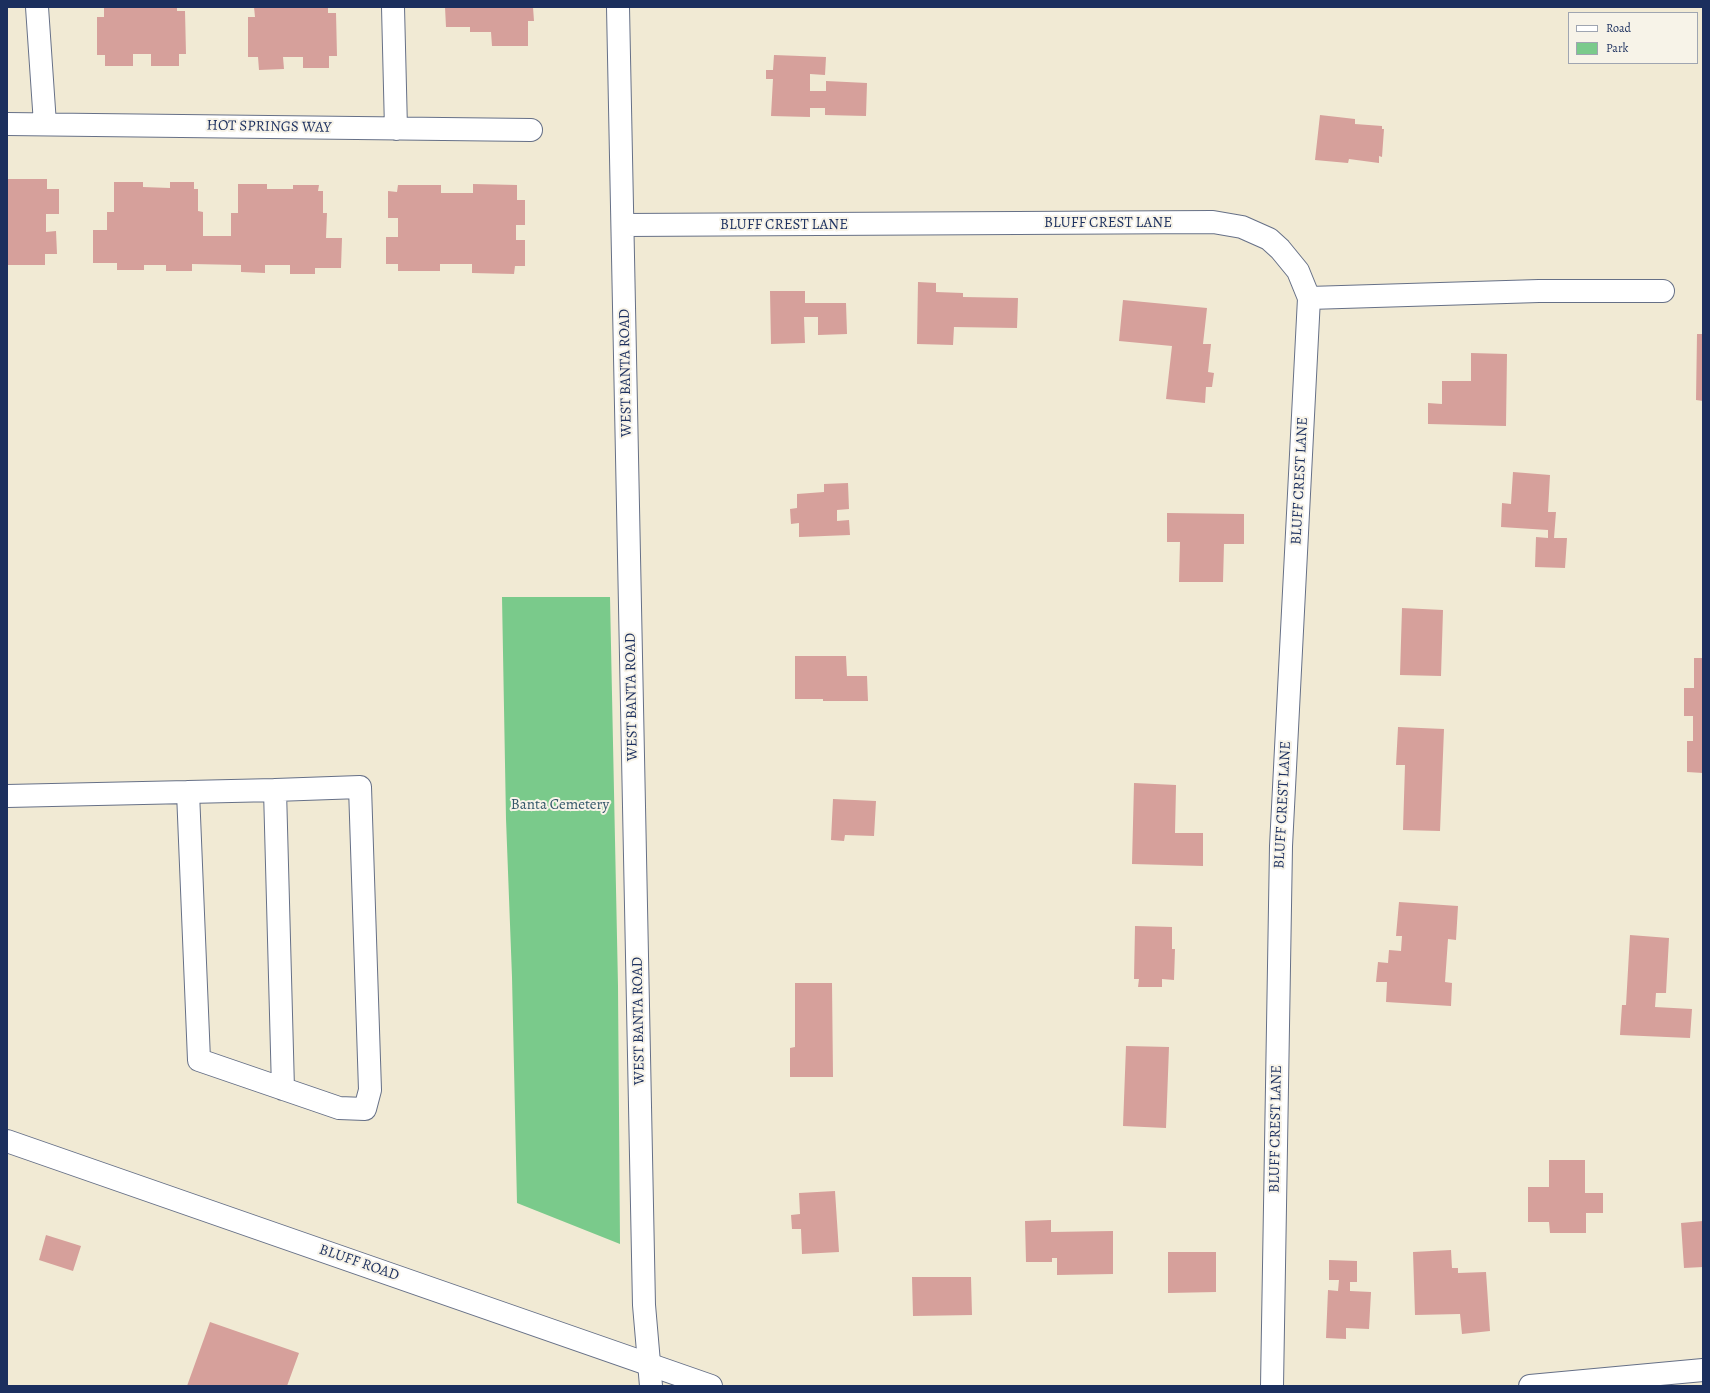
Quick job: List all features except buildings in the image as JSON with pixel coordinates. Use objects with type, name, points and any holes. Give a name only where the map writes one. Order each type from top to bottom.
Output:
[{"type":"street","points":[[38,7],[45,124]]},
{"type":"street","points":[[393,7],[396,128]]},
{"type":"street","name":"WEST BANTA ROAD","points":[[618,7],[644,1297],[651,1386]]},
{"type":"street","name":"HOT SPRINGS WAY","points":[[7,124],[531,130]]},
{"type":"street","name":"BLUFF CREST LANE","points":[[623,226],[1205,222],[1229,224],[1256,232],[1269,239],[1280,249],[1298,271],[1309,298],[1281,846],[1272,1386]]},
{"type":"street","points":[[1309,298],[1539,291],[1664,291]]},
{"type":"street","points":[[7,796],[360,787],[370,1090],[365,1109],[339,1108],[199,1060],[188,792]]},
{"type":"street","points":[[275,790],[283,1089]]},
{"type":"street","name":"BLUFF ROAD","points":[[7,1141],[711,1386]]},
{"type":"street","points":[[1530,1386],[1703,1370]]},
{"type":"green space","name":"Banta Cemetery","points":[[502,597],[610,597],[618,986],[620,1244],[517,1203],[512,977],[506,819]]}]
